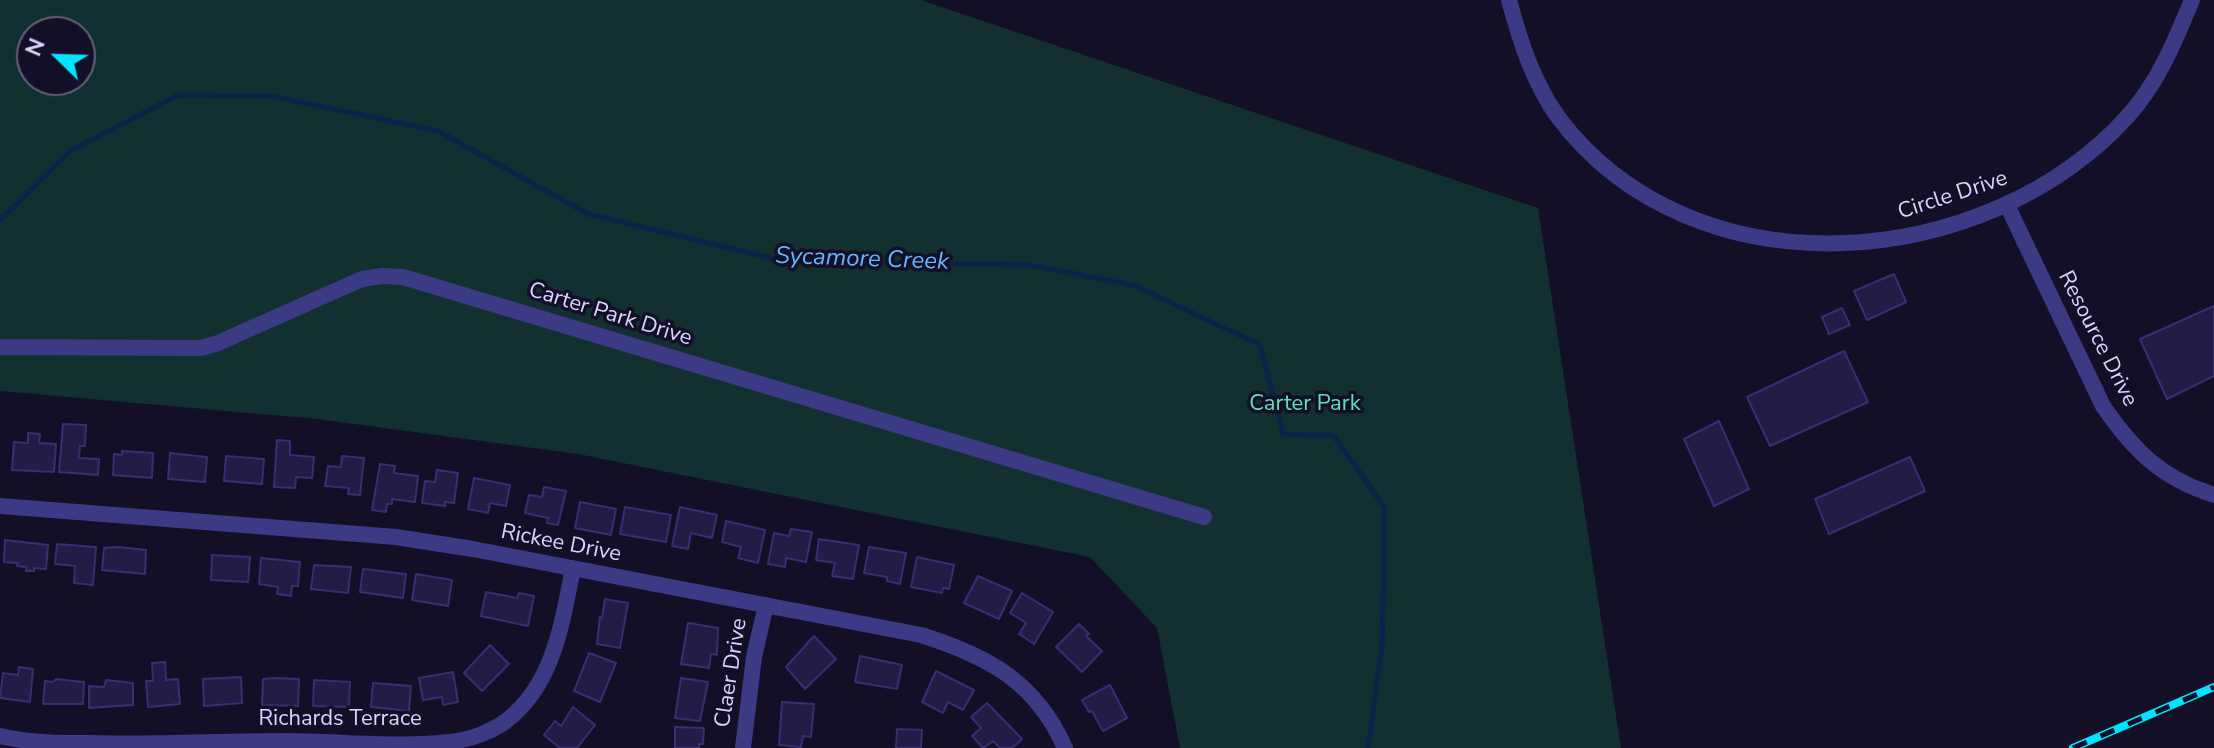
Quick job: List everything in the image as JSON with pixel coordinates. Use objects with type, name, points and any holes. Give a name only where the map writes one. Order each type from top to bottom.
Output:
[{"type":"street","name":"Circle Drive","points":[[1509,0],[1523,49],[1558,117],[1615,174],[1652,199],[1690,218],[1733,232],[1779,241],[1836,244],[1889,239],[1939,229],[2007,205],[2089,153],[2128,116],[2158,76],[2192,0]]},
{"type":"street","name":"Resource Drive","points":[[2007,205],[2103,406],[2124,436],[2137,452],[2161,471],[2214,495]]},
{"type":"street","name":"Carter Park Drive","points":[[0,347],[201,348],[362,279],[403,277],[1204,517]]},
{"type":"street","name":"Rickee Drive","points":[[0,506],[396,537],[921,635],[972,653],[1030,691],[1047,713],[1065,748]]},
{"type":"street","name":"Richards Terrace","points":[[0,736],[45,742],[116,744],[288,741],[421,744],[449,743],[470,738],[506,721],[540,681],[560,631],[573,568]]},
{"type":"street","name":"Claer Drive","points":[[743,748],[754,657],[766,605]]},
{"type":"green space","name":"Carter Park","points":[[0,0],[921,0],[1538,208],[1621,748],[1180,748],[1157,628],[1090,557],[578,454],[317,419],[0,391]]},
{"type":"building","points":[[1894,274],[1906,302],[1867,320],[1854,291]]},
{"type":"building","points":[[2214,306],[2214,376],[2167,399],[2140,339]]},
{"type":"building","points":[[1842,308],[1850,325],[1829,334],[1822,317]]},
{"type":"building","points":[[1844,351],[1868,402],[1770,446],[1747,397]]},
{"type":"building","points":[[1719,421],[1749,489],[1714,506],[1684,439]]},
{"type":"building","points":[[63,424],[86,425],[85,446],[80,446],[79,458],[99,459],[98,475],[59,472]]},
{"type":"building","points":[[28,433],[40,434],[39,443],[56,444],[54,472],[12,470],[14,442],[28,443]]},
{"type":"building","points":[[277,440],[290,441],[290,455],[314,457],[312,478],[296,477],[295,488],[274,487]]},
{"type":"building","points":[[122,451],[153,453],[152,478],[113,475],[114,454],[122,455]]},
{"type":"building","points":[[170,453],[207,457],[205,482],[168,479]]},
{"type":"building","points":[[226,456],[264,459],[262,484],[224,481]]},
{"type":"building","points":[[342,456],[364,458],[360,495],[348,494],[349,488],[325,486],[328,466],[341,467]]},
{"type":"building","points":[[1910,457],[1925,491],[1829,534],[1815,499]]},
{"type":"building","points":[[380,464],[395,466],[394,473],[418,476],[415,502],[392,499],[392,504],[387,504],[386,512],[372,510]]},
{"type":"building","points":[[437,470],[458,473],[454,503],[445,502],[445,506],[422,503],[425,481],[435,482]]},
{"type":"building","points":[[474,478],[510,485],[506,506],[490,503],[488,513],[468,509]]},
{"type":"building","points":[[544,487],[566,491],[558,525],[547,523],[548,518],[525,513],[529,495],[542,497]]},
{"type":"building","points":[[580,502],[616,509],[611,535],[575,528]]},
{"type":"building","points":[[625,507],[671,515],[666,542],[620,534]]},
{"type":"building","points":[[680,507],[717,515],[712,538],[691,533],[688,549],[672,546]]},
{"type":"building","points":[[726,521],[765,530],[758,563],[738,558],[741,547],[722,542]]},
{"type":"building","points":[[791,529],[812,532],[806,562],[786,558],[785,567],[768,564],[774,533],[789,536]]},
{"type":"building","points":[[819,539],[859,545],[853,579],[832,576],[835,563],[816,560]]},
{"type":"building","points":[[5,540],[48,545],[46,569],[26,571],[27,567],[17,566],[18,563],[4,562]]},
{"type":"building","points":[[57,544],[96,547],[93,585],[74,583],[75,566],[55,564]]},
{"type":"building","points":[[869,547],[906,553],[900,584],[887,581],[887,577],[864,573]]},
{"type":"building","points":[[104,548],[146,550],[145,574],[102,570]]},
{"type":"building","points":[[212,555],[250,557],[248,582],[211,580]]},
{"type":"building","points":[[917,557],[954,565],[949,589],[943,588],[942,593],[911,587]]},
{"type":"building","points":[[261,558],[300,562],[298,586],[292,586],[291,596],[277,594],[278,587],[259,584]]},
{"type":"building","points":[[314,565],[351,567],[348,593],[311,589]]},
{"type":"building","points":[[363,569],[406,574],[403,598],[360,592]]},
{"type":"building","points":[[416,574],[452,580],[448,606],[412,600]]},
{"type":"building","points":[[978,576],[1012,591],[999,619],[964,603]]},
{"type":"building","points":[[486,592],[517,598],[519,593],[534,596],[528,626],[481,616]]},
{"type":"building","points":[[1022,593],[1053,612],[1034,644],[1019,634],[1026,623],[1010,613]]},
{"type":"building","points":[[605,599],[628,603],[620,648],[597,644]]},
{"type":"building","points":[[688,623],[718,628],[717,655],[711,654],[709,668],[681,664]]},
{"type":"building","points":[[1079,624],[1089,634],[1086,636],[1102,651],[1082,672],[1056,647]]},
{"type":"building","points":[[814,636],[836,659],[805,689],[786,667]]},
{"type":"building","points":[[490,645],[509,664],[482,691],[464,673]]},
{"type":"building","points":[[589,653],[616,663],[600,702],[574,691]]},
{"type":"building","points":[[860,656],[902,665],[897,689],[855,682]]},
{"type":"building","points":[[165,662],[166,680],[178,679],[180,704],[148,707],[146,681],[153,681],[152,663]]},
{"type":"building","points":[[19,667],[33,669],[30,702],[0,698],[3,673],[18,675]]},
{"type":"building","points":[[936,671],[974,690],[963,710],[948,702],[943,713],[922,702]]},
{"type":"building","points":[[453,672],[458,702],[443,705],[442,697],[423,700],[419,678]]},
{"type":"building","points":[[241,677],[242,703],[204,706],[203,679]]},
{"type":"building","points":[[681,678],[708,682],[700,721],[675,718]]},
{"type":"building","points":[[56,679],[84,682],[83,704],[43,704],[45,681],[53,682]]},
{"type":"building","points":[[263,679],[299,679],[298,706],[262,705]]},
{"type":"building","points":[[106,680],[133,683],[133,705],[89,708],[89,686],[104,687]]},
{"type":"building","points":[[314,680],[350,682],[349,707],[313,706]]},
{"type":"building","points":[[373,683],[411,686],[409,711],[371,707]]},
{"type":"building","points":[[1110,685],[1127,718],[1103,731],[1082,700]]},
{"type":"building","points":[[782,702],[814,704],[811,737],[803,736],[801,747],[779,745]]},
{"type":"building","points":[[987,703],[1022,739],[1012,748],[1000,748],[993,741],[983,748],[972,736],[981,728],[971,717]]},
{"type":"building","points":[[573,707],[595,725],[577,748],[560,748],[544,735],[555,721],[561,726]]},
{"type":"building","points":[[675,727],[704,728],[703,744],[699,744],[699,748],[675,748]]},
{"type":"building","points":[[897,729],[922,730],[921,748],[896,748]]},
{"type":"waterway","name":"Sycamore Creek","points":[[0,220],[70,151],[178,95],[271,96],[438,131],[588,214],[783,261],[1030,265],[1136,286],[1260,345],[1283,434],[1334,436],[1385,508],[1382,646],[1368,748]]},
{"type":"railway","points":[[2073,748],[2214,687]]}]
